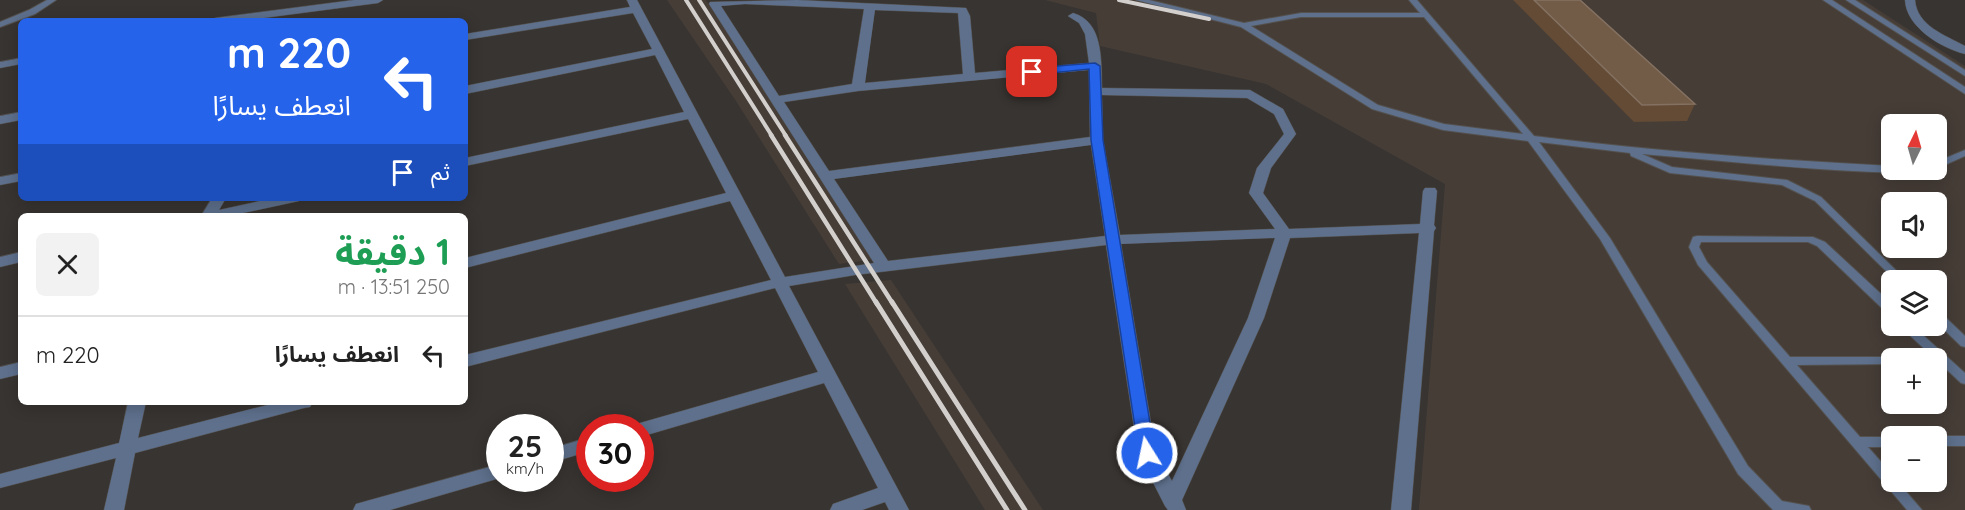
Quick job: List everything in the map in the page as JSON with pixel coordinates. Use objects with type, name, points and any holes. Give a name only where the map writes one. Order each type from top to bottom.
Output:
[{"type":"street","points":[[240,18],[378,0]]},
{"type":"street","points":[[1910,0],[1912,17],[1965,51]]},
{"type":"street","points":[[713,2],[839,2],[964,11],[969,77]]},
{"type":"street","points":[[713,2],[884,267]]},
{"type":"street","points":[[468,37],[635,4],[733,196],[781,282],[894,501],[840,510]]},
{"type":"street","points":[[858,87],[870,6]]},
{"type":"street","points":[[310,18],[313,9]]},
{"type":"street","points":[[1073,16],[1083,21],[1091,34],[1095,66],[1097,140],[1111,240],[1147,453],[1175,506]]},
{"type":"street","points":[[468,89],[658,51]]},
{"type":"street","points":[[0,65],[18,62]]},
{"type":"street","points":[[775,100],[858,87],[1095,66]]},
{"type":"street","points":[[1095,91],[1250,94],[1279,112],[1290,134],[1264,168],[1256,193],[1284,232]]},
{"type":"street","points":[[468,161],[692,114]]},
{"type":"street","points":[[0,120],[18,117]]},
{"type":"street","points":[[824,176],[1097,140]]},
{"type":"street","points":[[0,181],[18,178]]},
{"type":"street","points":[[1401,510],[1431,191]]},
{"type":"street","points":[[468,262],[733,196]]},
{"type":"street","points":[[222,213],[280,201]]},
{"type":"street","points":[[468,360],[781,282],[884,267],[1111,240],[1429,228]]},
{"type":"street","points":[[1175,506],[1256,318],[1284,232]]},
{"type":"street","points":[[0,262],[18,258]]},
{"type":"street","points":[[0,373],[18,369]]},
{"type":"street","points":[[654,426],[829,375]]},
{"type":"street","points":[[114,510],[136,405]]},
{"type":"street","points":[[0,481],[292,405]]},
{"type":"street","points":[[363,510],[486,475]]},
{"type":"lane","points":[[0,25],[33,12],[52,0]]},
{"type":"lane","points":[[1140,0],[1244,25],[1375,107],[1443,127],[1625,150],[1881,168]]},
{"type":"lane","points":[[1413,0],[1532,139],[1605,238],[1743,470],[1778,506],[1804,510]]},
{"type":"lane","points":[[1827,0],[1965,91]]},
{"type":"lane","points":[[1850,0],[1965,74]]},
{"type":"lane","points":[[1244,25],[1301,15],[1425,15]]},
{"type":"lane","points":[[1625,150],[1670,170],[1784,182],[1818,199],[1891,270]]},
{"type":"lane","points":[[1947,161],[1965,153]]},
{"type":"lane","points":[[1881,301],[1821,244],[1809,238],[1697,239],[1694,247],[1702,263],[1915,510]]},
{"type":"lane","points":[[1947,326],[1965,343]]},
{"type":"lane","points":[[1917,336],[1929,348]]},
{"type":"lane","points":[[1786,362],[1881,360]]},
{"type":"lane","points":[[1947,365],[1965,380]]},
{"type":"lane","points":[[1947,441],[1965,441]]},
{"type":"lane","points":[[1856,442],[1881,442]]},
{"type":"shaded area","points":[[667,0],[706,0],[876,259],[839,264],[736,101]]},
{"type":"shaded area","points":[[1045,0],[1863,0],[1965,66],[1965,510],[1419,510],[1445,184],[1266,84],[1100,46],[1096,13]]},
{"type":"shaded area","points":[[891,280],[1043,510],[985,510],[845,284]]},
{"type":"building","points":[[1534,0],[1580,0],[1695,104],[1642,105]]},
{"type":"railway","points":[[686,0],[772,136]]},
{"type":"railway","points":[[699,0],[786,136]]},
{"type":"railway","points":[[1119,0],[1209,19]]},
{"type":"railway","points":[[771,135],[877,304]]},
{"type":"railway","points":[[785,135],[893,304]]},
{"type":"railway","points":[[876,302],[1007,510]]},
{"type":"railway","points":[[892,302],[1025,510]]},
{"type":"route","points":[[1032,72],[1095,66],[1097,140],[1111,240],[1147,453]]}]
